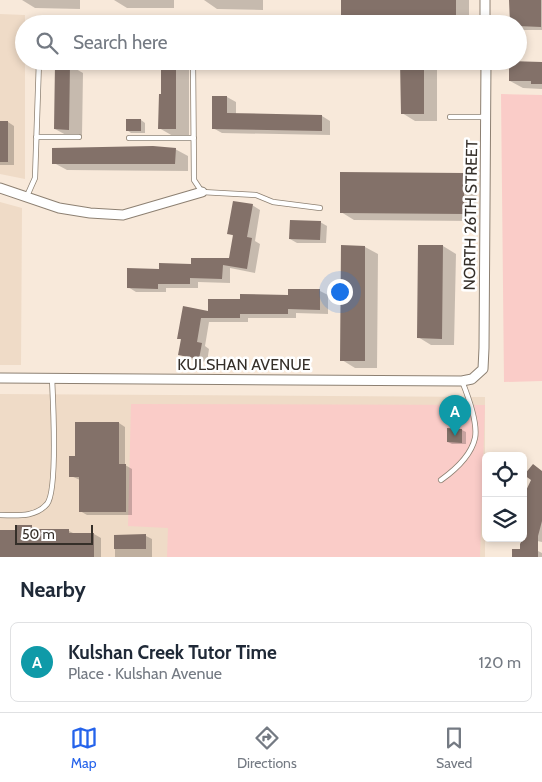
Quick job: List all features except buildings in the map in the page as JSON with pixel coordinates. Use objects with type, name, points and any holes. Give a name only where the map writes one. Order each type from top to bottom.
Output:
[{"type":"street","points":[[484,0],[485,15]]},
{"type":"street","name":"NORTH 26TH STREET","points":[[462,381],[472,379],[483,368],[486,70]]},
{"type":"street","points":[[0,188],[59,208],[90,213],[123,215],[202,192]]},
{"type":"street","name":"KULSHAN AVENUE","points":[[0,378],[462,381]]},
{"type":"lane","points":[[27,196],[35,178],[39,70]]},
{"type":"lane","points":[[193,70],[194,180],[202,192],[256,195],[273,202],[320,208]]},
{"type":"lane","points":[[450,117],[486,117]]},
{"type":"lane","points":[[36,137],[79,137]]},
{"type":"lane","points":[[129,138],[194,138]]},
{"type":"lane","points":[[0,515],[27,516],[36,512],[47,504],[52,491],[52,378]]},
{"type":"lane","points":[[441,480],[462,462],[475,438],[469,398],[462,381]]},
{"type":"shaded area","points":[[0,14],[25,15],[15,15],[15,70],[25,70],[25,179],[0,174]]},
{"type":"shaded area","points":[[501,94],[542,95],[542,381],[504,382]]},
{"type":"shaded area","points":[[0,202],[22,208],[21,365],[0,365]]},
{"type":"shaded area","points":[[0,394],[485,397],[485,452],[482,452],[482,542],[485,542],[485,557],[0,557]]},
{"type":"shaded area","points":[[131,404],[485,405],[480,557],[167,557],[168,528],[128,526]]},
{"type":"place","name":"Kulshan Creek Tutor Time","points":[[455,436]]}]
